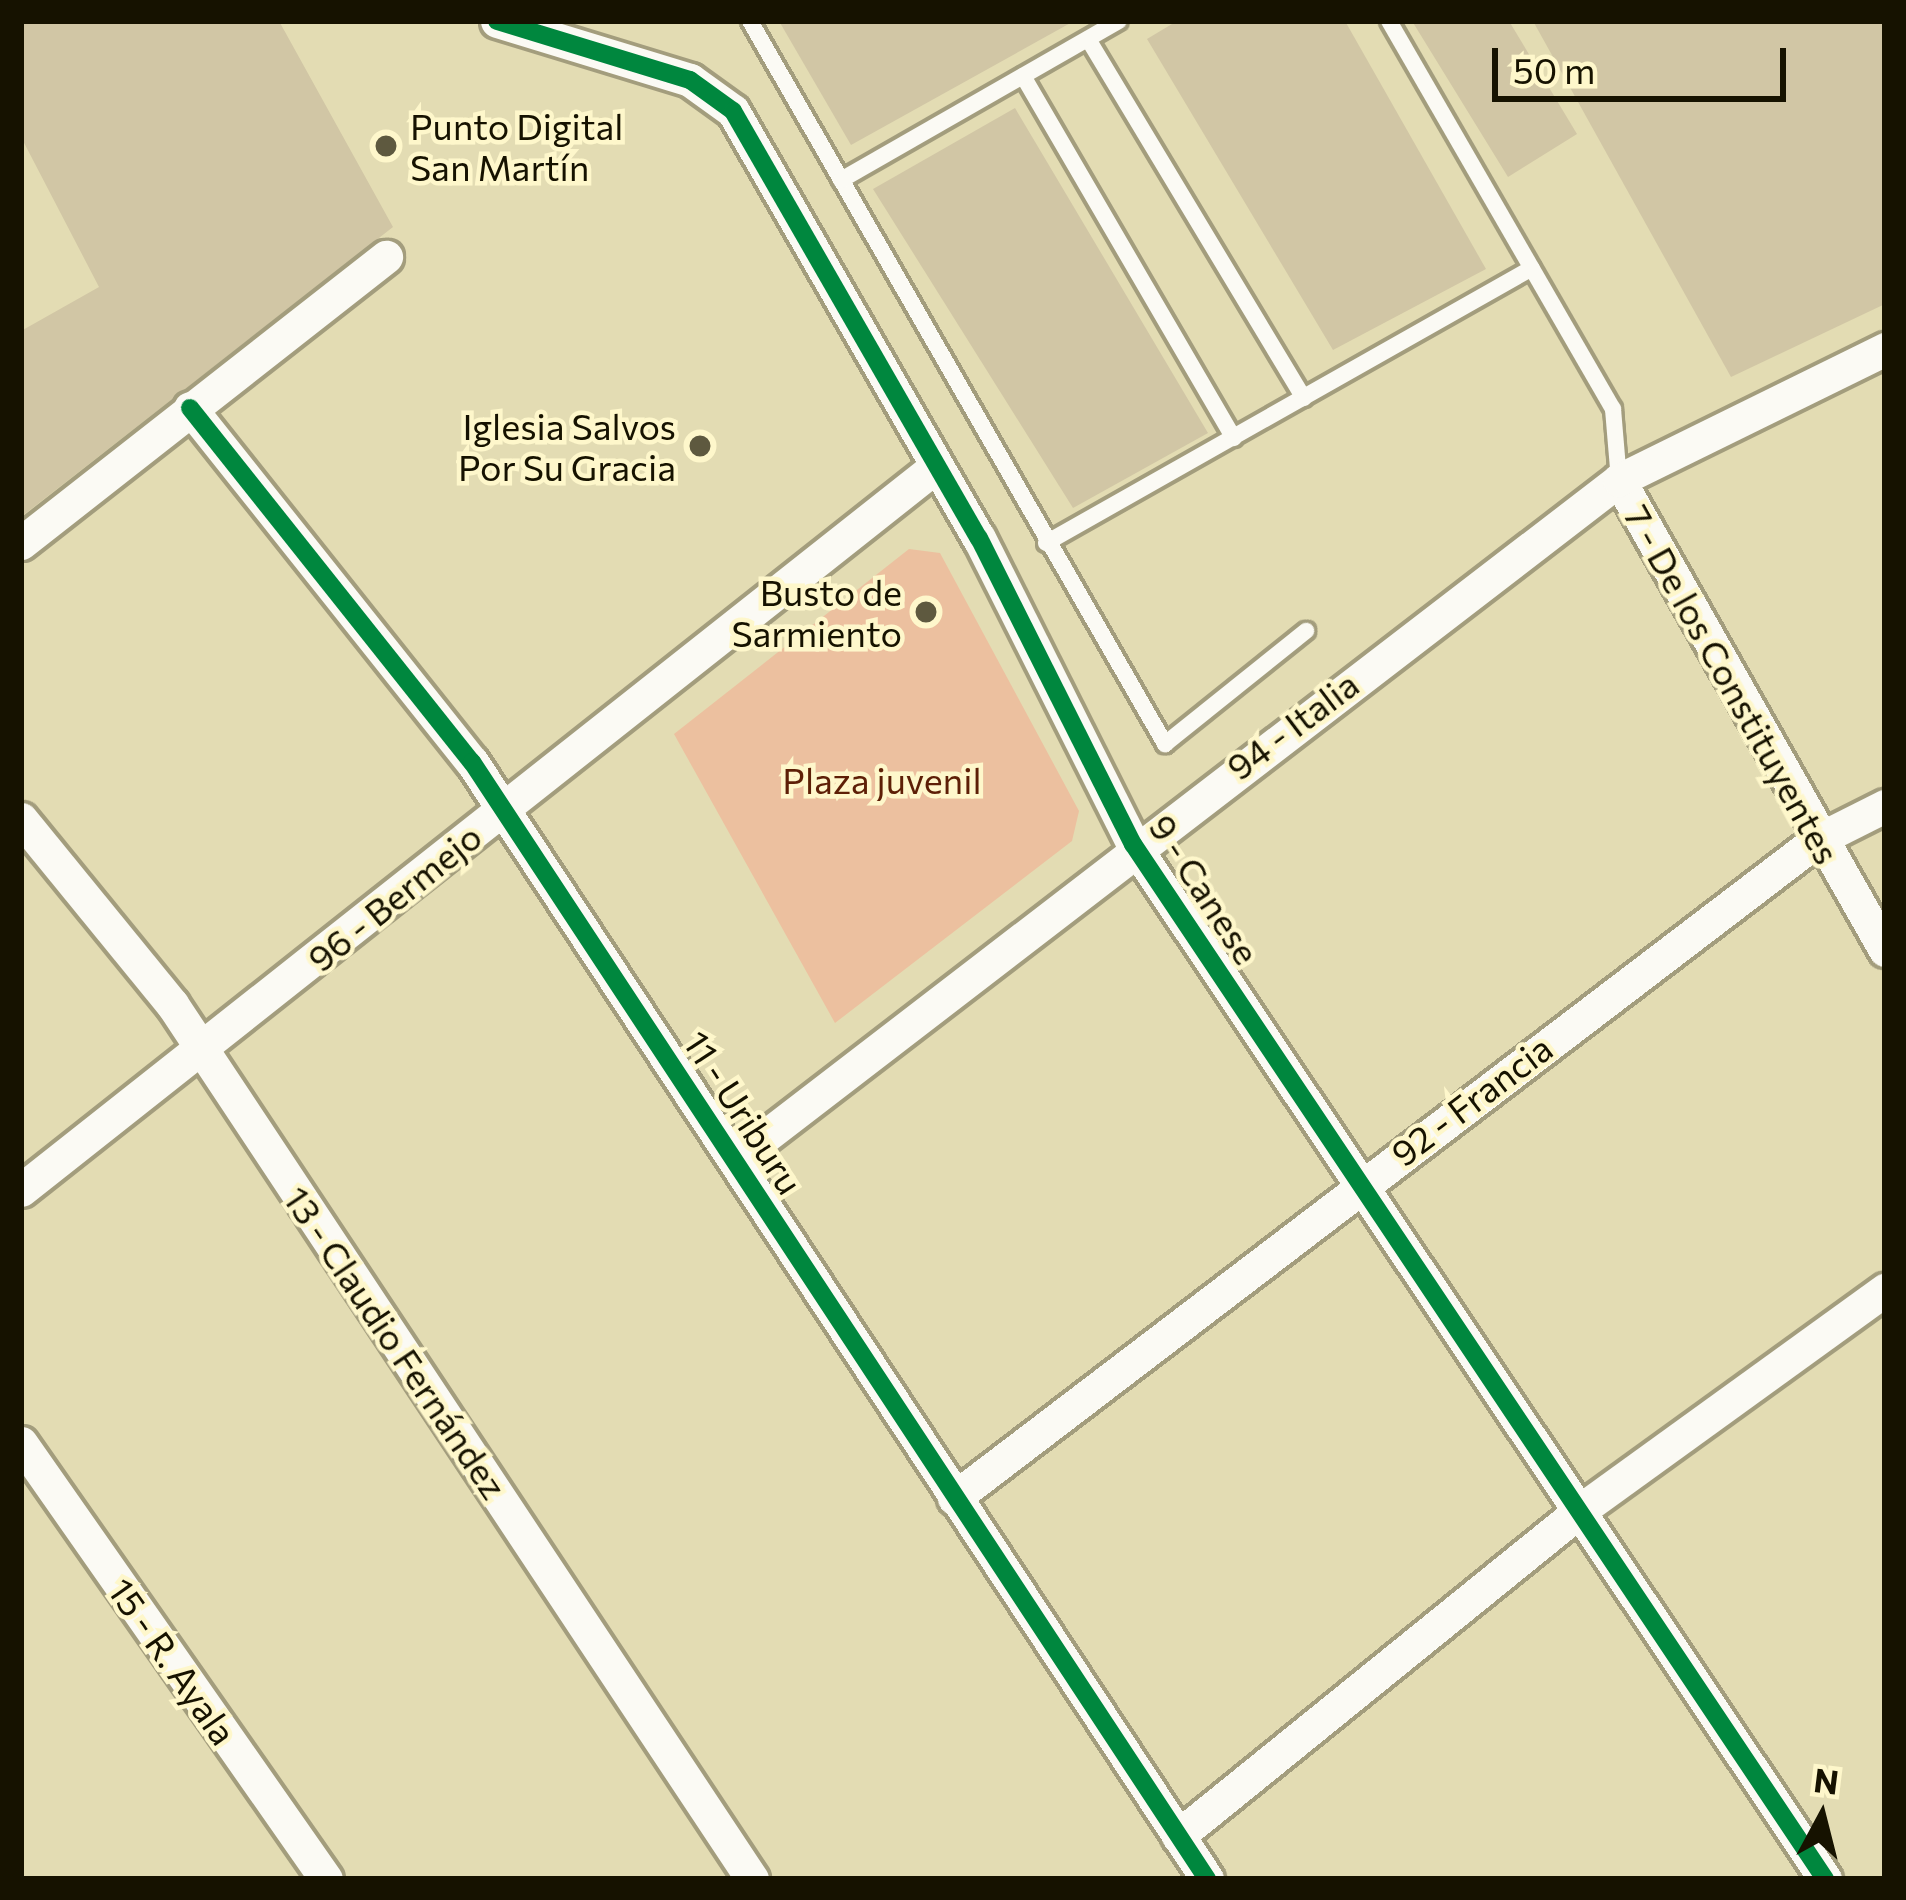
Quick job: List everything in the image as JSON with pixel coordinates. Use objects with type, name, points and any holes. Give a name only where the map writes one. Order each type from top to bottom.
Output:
[{"type":"street","name":"9 - Canese","points":[[497,21],[690,80],[733,111],[935,467],[1132,844],[1582,1509],[1825,1879]]},
{"type":"street","points":[[21,543],[386,257]]},
{"type":"street","name":"94 - Italia","points":[[737,1159],[1132,844],[1619,480],[1885,349]]},
{"type":"street","name":"11 - Uriburu","points":[[190,408],[504,810],[1207,1879]]},
{"type":"street","name":"96 - Bermejo","points":[[21,1190],[935,467]]},
{"type":"street","name":"7 - De los Constituyentes","points":[[1619,480],[1817,840],[1885,950]]},
{"type":"street","name":"92 - Francia","points":[[955,1498],[1360,1183],[1817,840],[1885,806]]},
{"type":"street","name":"13 - Claudio Fernández","points":[[21,819],[202,1050],[752,1879]]},
{"type":"street","points":[[1178,1836],[1582,1509],[1885,1290]]},
{"type":"street","name":"15 - R. Ayala","points":[[21,1443],[326,1879]]},
{"type":"lane","points":[[750,21],[1165,744],[1306,631]]},
{"type":"lane","points":[[841,180],[1119,21]]},
{"type":"lane","points":[[1389,21],[1613,409],[1619,480]]},
{"type":"lane","points":[[1088,38],[1304,398]]},
{"type":"lane","points":[[1023,76],[1234,437]]},
{"type":"lane","points":[[1046,543],[1532,268]]},
{"type":"green space","name":"Plaza juvenil","points":[[909,549],[940,553],[1079,811],[1072,841],[835,1023],[674,734]]},
{"type":"building","points":[[21,21],[279,21],[393,227],[21,517],[21,331],[99,287],[21,137]]},
{"type":"building","points":[[779,21],[1074,21],[851,145]]},
{"type":"building","points":[[1177,21],[1345,21],[1486,269],[1333,350],[1147,39]]},
{"type":"building","points":[[1412,21],[1509,21],[1577,134],[1508,177]]},
{"type":"building","points":[[1533,21],[1885,21],[1885,304],[1731,377]]},
{"type":"building","points":[[1015,108],[1208,433],[1073,508],[873,189]]},
{"type":"cycle path","points":[[497,21],[690,80],[733,111],[979,538],[1133,844],[1825,1879]]},
{"type":"cycle path","points":[[190,408],[472,762],[1207,1879]]},
{"type":"place","name":"Punto Digital San Martín","points":[[386,146]]},
{"type":"place","name":"Iglesia Salvos Por Su Gracia","points":[[700,446]]},
{"type":"place","name":"Busto de Sarmiento","points":[[926,612]]}]
